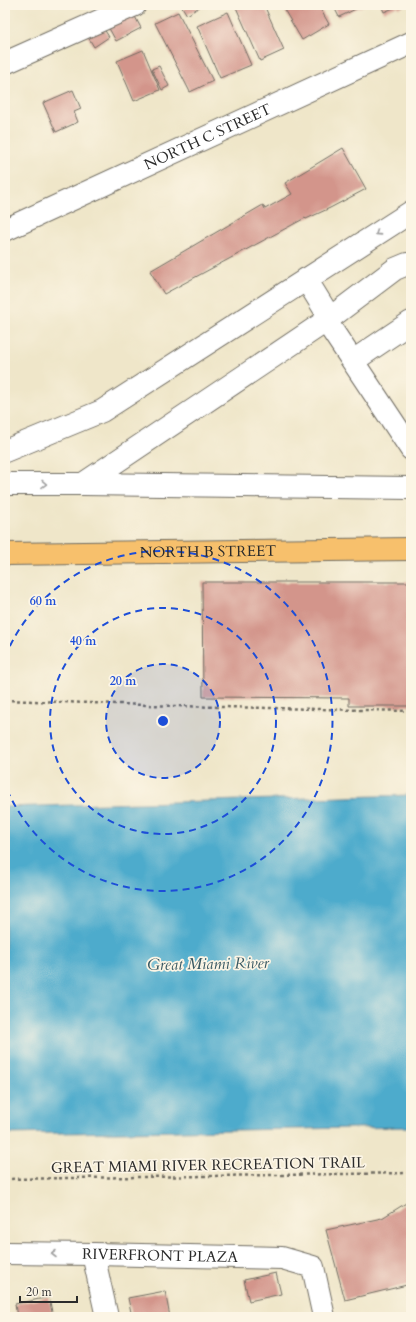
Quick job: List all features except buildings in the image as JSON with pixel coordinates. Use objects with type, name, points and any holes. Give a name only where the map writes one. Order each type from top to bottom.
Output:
[{"type":"main road","name":"NORTH B STREET","points":[[5,554],[411,550]]},
{"type":"street","points":[[5,63],[135,5]]},
{"type":"street","name":"NORTH C STREET","points":[[5,230],[411,43]]},
{"type":"street","points":[[5,451],[102,411],[411,212]]},
{"type":"street","points":[[83,484],[328,319],[395,269],[407,264],[411,266]]},
{"type":"street","points":[[306,279],[353,361],[411,449]]},
{"type":"street","points":[[353,361],[411,322]]},
{"type":"street","points":[[5,484],[411,488]]},
{"type":"street","name":"RIVERFRONT PLAZA","points":[[5,1254],[93,1254],[282,1258],[313,1267],[324,1317]]},
{"type":"street","points":[[93,1254],[107,1317]]},
{"type":"path","points":[[5,700],[168,706],[411,711]]},
{"type":"path","name":"GREAT MIAMI RIVER RECREATION TRAIL","points":[[5,1179],[411,1173]]},
{"type":"water","name":"Great Miami River","points":[[411,795],[411,1127],[5,1134],[5,807]]}]
